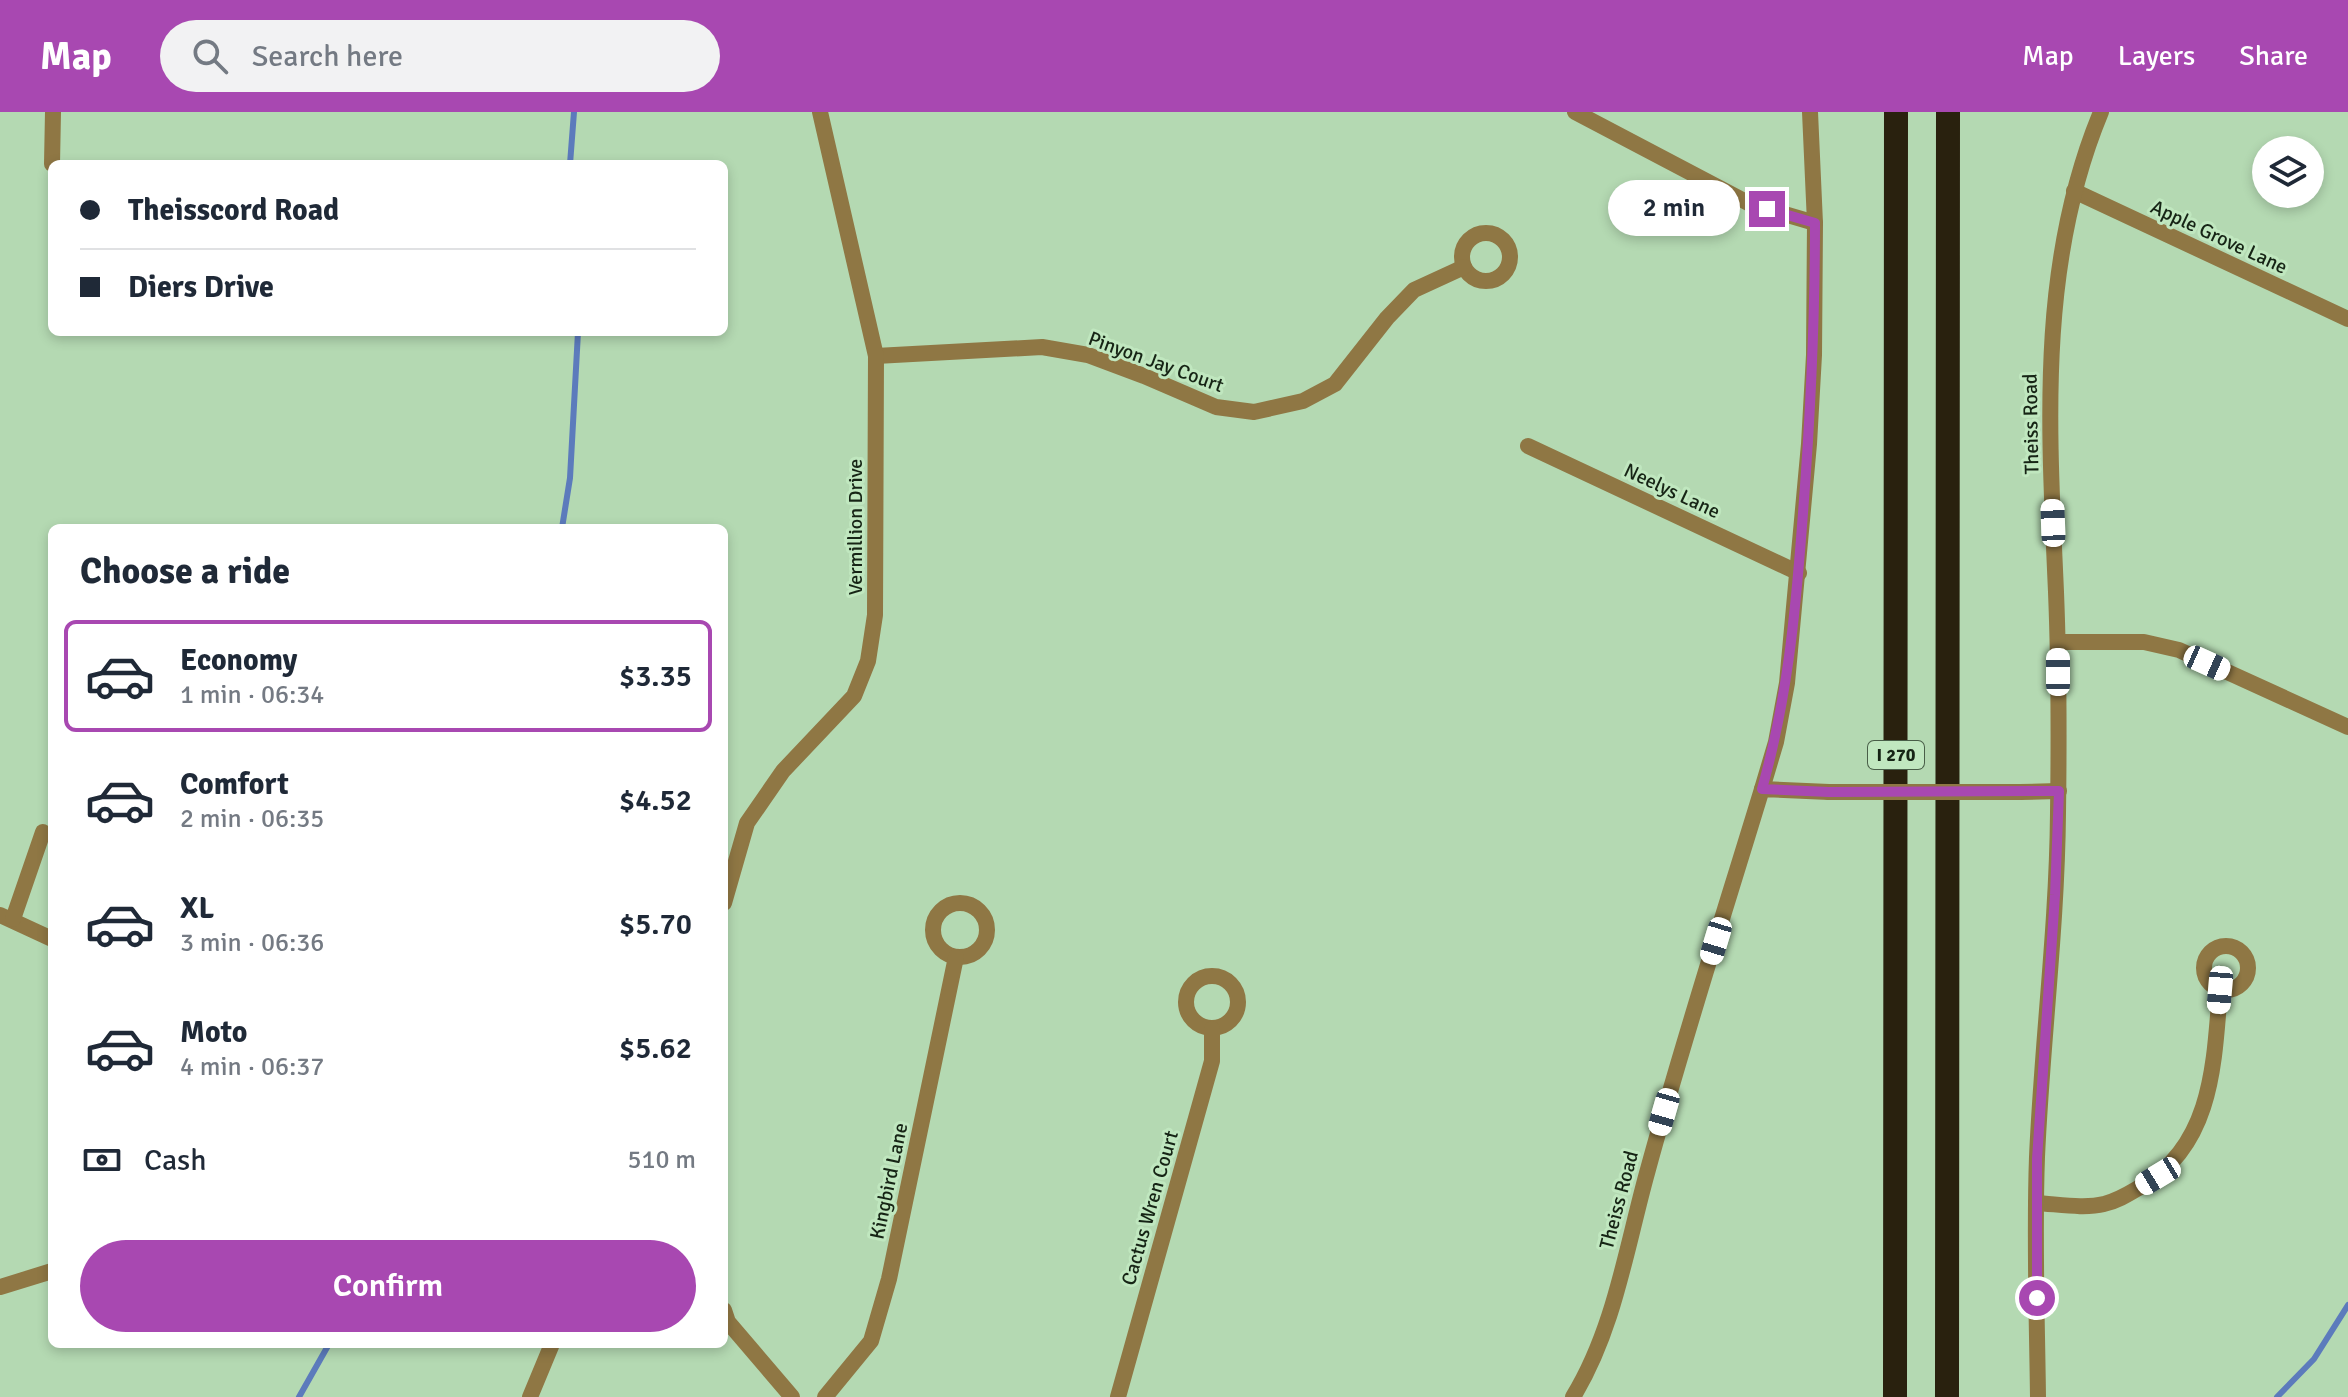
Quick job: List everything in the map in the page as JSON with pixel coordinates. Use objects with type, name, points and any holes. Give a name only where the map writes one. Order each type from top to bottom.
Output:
[{"type":"highway","name":"I 270","points":[[1895,1397],[1896,112]]},
{"type":"highway","name":"I 270","points":[[1947,1397],[1948,112]]},
{"type":"street","points":[[52,160],[53,112]]},
{"type":"street","name":"Vermillion Drive","points":[[728,889],[747,823],[783,771],[854,696],[868,661],[875,615],[876,356],[820,112]]},
{"type":"street","points":[[1575,112],[1750,204],[1815,223]]},
{"type":"street","name":"Theiss Road","points":[[1573,1397],[1592,1361],[1611,1309],[1647,1172],[1781,717],[1799,573],[1814,355],[1815,223],[1810,112]]},
{"type":"street","name":"Theiss Road","points":[[2038,1397],[2036,1203],[2059,791],[2058,642],[2050,464],[2050,344],[2058,267],[2074,191],[2101,112]]},
{"type":"street","name":"Apple Grove Lane","points":[[2074,191],[2348,319]]},
{"type":"street","name":"Pinyon Jay Court","points":[[876,356],[1042,347],[1088,355],[1216,407],[1254,412],[1303,401],[1335,384],[1387,318],[1414,290],[1464,267]]},
{"type":"street","name":"Neelys Lane","points":[[1528,446],[1799,573]]},
{"type":"street","points":[[2058,642],[2144,642],[2179,650],[2348,727]]},
{"type":"street","points":[[1762,789],[1829,792],[2059,791]]},
{"type":"street","points":[[43,832],[7,917],[48,937]]},
{"type":"street","name":"Kingbird Lane","points":[[825,1397],[871,1341],[889,1279],[956,957]]},
{"type":"street","points":[[2036,1203],[2101,1205],[2124,1197],[2158,1176],[2175,1159],[2194,1134],[2205,1108],[2214,1061],[2220,990]]},
{"type":"street","name":"Cactus Wren Court","points":[[1118,1397],[1212,1061],[1212,1029]]},
{"type":"street","points":[[0,1287],[48,1272]]},
{"type":"street","points":[[728,1322],[792,1397]]},
{"type":"street","points":[[530,1397],[550,1348]]},
{"type":"waterway","points":[[570,160],[574,112]]},
{"type":"waterway","points":[[563,524],[570,478],[578,336]]},
{"type":"waterway","points":[[2277,1397],[2314,1359],[2348,1305]]},
{"type":"waterway","points":[[299,1397],[327,1348]]},
{"type":"route","points":[[1767,209],[1815,223],[1815,297],[1809,444],[1793,632],[1781,717],[1762,789],[1829,792],[2059,791],[2037,1159],[2037,1298]]}]
